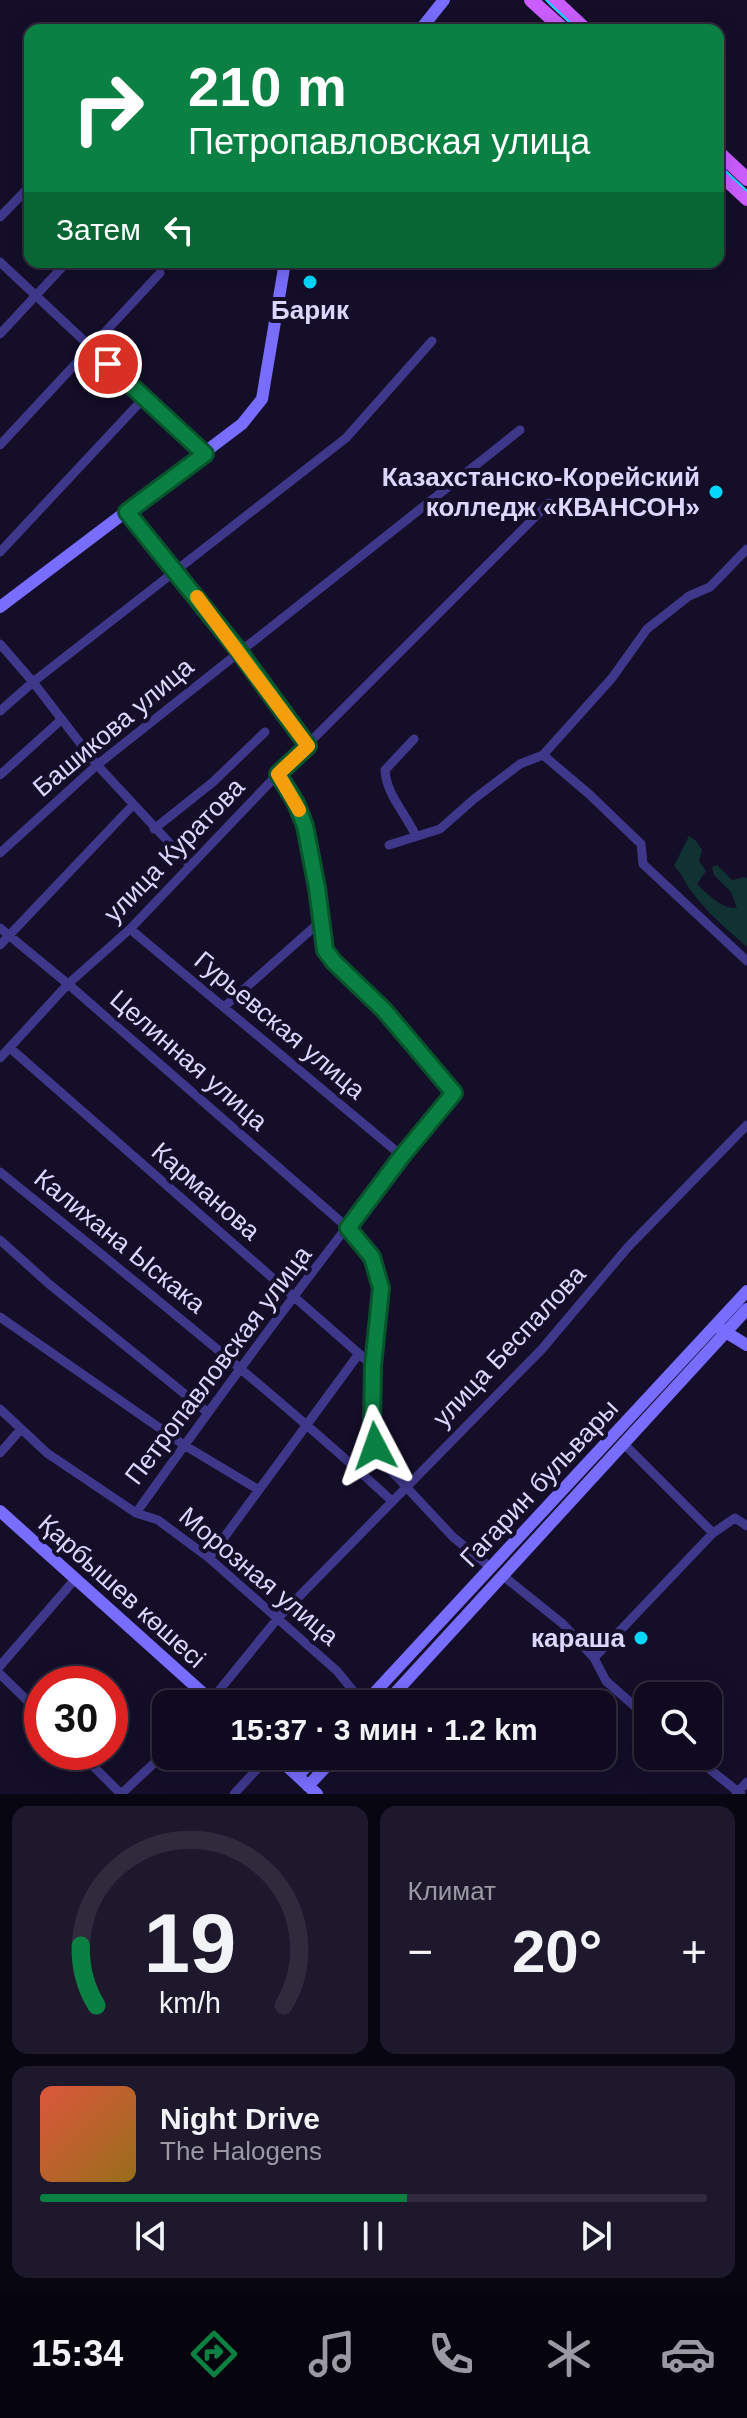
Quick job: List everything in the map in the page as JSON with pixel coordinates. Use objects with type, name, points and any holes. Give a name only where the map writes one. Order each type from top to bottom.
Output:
[{"type":"main road","points":[[425,24],[444,0]]},
{"type":"main road","points":[[531,0],[557,24]]},
{"type":"main road","points":[[554,0],[580,24]]},
{"type":"main road","points":[[724,158],[747,179]]},
{"type":"main road","points":[[724,178],[747,199]]},
{"type":"main road","points":[[0,607],[242,424],[262,399],[284,268]]},
{"type":"main road","name":"Гагарин бульвары","points":[[398,1690],[624,1444],[720,1329],[747,1291]]},
{"type":"main road","points":[[742,1314],[742,1332],[747,1337]]},
{"type":"main road","name":"Гагарин бульвары","points":[[377,1690],[490,1567],[720,1329],[742,1314]]},
{"type":"main road","points":[[720,1329],[747,1345]]},
{"type":"main road","name":"Қарбышев көшесі","points":[[0,1511],[198,1690]]},
{"type":"main road","points":[[490,1567],[502,1575]]},
{"type":"main road","points":[[291,1770],[312,1790],[326,1770]]},
{"type":"main road","points":[[298,1776],[303,1770]]},
{"type":"street","points":[[0,217],[24,192]]},
{"type":"street","points":[[0,262],[205,454]]},
{"type":"street","points":[[0,334],[62,268]]},
{"type":"street","points":[[0,445],[160,273]]},
{"type":"street","points":[[0,711],[346,438],[432,341]]},
{"type":"street","points":[[0,552],[144,398]]},
{"type":"street","name":"Башикова улица","points":[[0,853],[97,765],[520,430]]},
{"type":"street","name":"улица Куратова","points":[[0,1058],[68,984],[130,929],[278,774],[549,503]]},
{"type":"street","points":[[127,512],[239,651],[308,746]]},
{"type":"street","points":[[389,845],[440,829],[520,764],[543,755],[612,678],[647,629],[689,596],[710,587],[747,549]]},
{"type":"street","points":[[0,644],[97,765],[190,865]]},
{"type":"street","points":[[0,775],[62,719]]},
{"type":"street","points":[[154,829],[213,782],[265,732]]},
{"type":"street","points":[[414,739],[385,770],[386,783],[407,815],[416,836]]},
{"type":"street","points":[[543,755],[641,844],[643,864],[747,961]]},
{"type":"street","points":[[224,1007],[322,920],[305,826],[296,803],[278,774]]},
{"type":"street","points":[[0,945],[133,805]]},
{"type":"street","name":"Петропавловская улица","points":[[136,1513],[241,1367],[454,1093],[384,1010],[334,962],[325,950],[322,920]]},
{"type":"street","name":"Целинная улица","points":[[0,928],[348,1228],[372,1257],[381,1288],[373,1366],[372,1426],[375,1446],[381,1460],[453,1537],[490,1567]]},
{"type":"street","name":"Гурьевская улица","points":[[130,929],[402,1156]]},
{"type":"street","name":"Карманова","points":[[10,1048],[373,1366]]},
{"type":"street","name":"улица Беспалова","points":[[222,1690],[278,1618],[542,1349],[628,1247],[747,1125]]},
{"type":"street","name":"Калихана Ыскака","points":[[0,1172],[241,1367],[392,1501]]},
{"type":"street","points":[[0,1240],[49,1284],[207,1412]]},
{"type":"street","points":[[0,1317],[184,1445],[259,1490]]},
{"type":"street","points":[[209,1558],[358,1355]]},
{"type":"street","name":"Морозная улица","points":[[0,1409],[47,1453],[136,1513],[158,1520],[209,1558],[337,1671],[353,1690]]},
{"type":"street","points":[[0,1453],[21,1429]]},
{"type":"street","points":[[624,1444],[713,1533]]},
{"type":"street","points":[[594,1658],[713,1533],[735,1518],[747,1526]]},
{"type":"street","points":[[502,1575],[563,1624],[594,1658],[606,1681],[634,1706]]},
{"type":"street","points":[[0,1666],[76,1578]]},
{"type":"street","points":[[0,1674],[24,1697]]},
{"type":"street","points":[[97,1770],[121,1794],[152,1765]]},
{"type":"street","points":[[234,1794],[256,1770]]},
{"type":"street","points":[[710,1770],[738,1793],[747,1782]]},
{"type":"green space","points":[[689,836],[702,850],[699,861],[706,871],[697,884],[715,900],[737,908],[731,892],[714,875],[712,867],[717,865],[732,880],[747,879],[747,947],[704,907],[674,866]]},
{"type":"tram line","points":[[546,0],[572,24]]},
{"type":"tram line","points":[[724,170],[747,191]]},
{"type":"slow traffic","points":[[197,597],[308,746],[278,774],[299,810]]},
{"type":"place","name":"Барик","points":[[310,282]]},
{"type":"place","name":"Казахстанско-Корейский колледж «КВАНСОН»","points":[[716,492]]},
{"type":"place","name":"караша","points":[[641,1638]]},
{"type":"route","points":[[108,364],[205,454],[127,512],[239,651],[308,746],[278,774],[289,789],[305,826],[325,950],[384,1010],[454,1093],[348,1228],[372,1257],[381,1288],[373,1366],[372,1426],[375,1446]]}]
